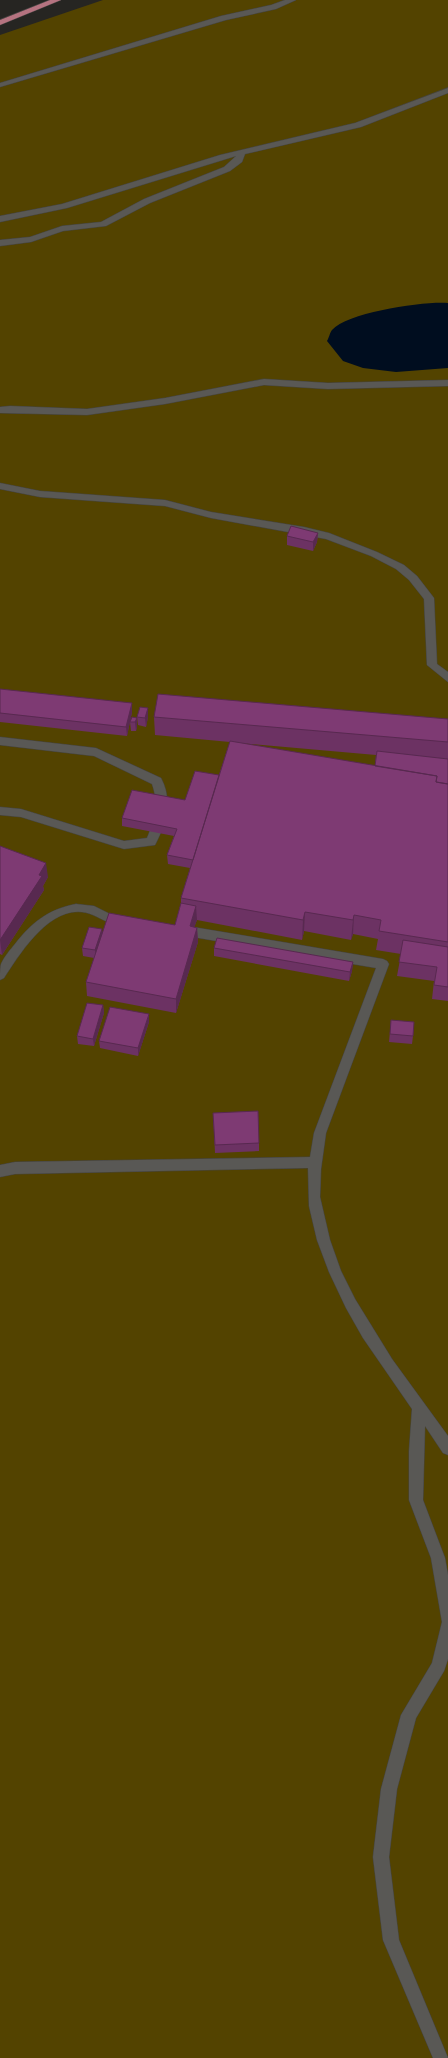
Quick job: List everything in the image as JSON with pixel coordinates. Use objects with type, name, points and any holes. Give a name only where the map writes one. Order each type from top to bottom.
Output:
[{"type":"main road","points":[[0,23],[56,0]]},
{"type":"lane","points":[[0,85],[224,18],[273,7],[292,0]]},
{"type":"lane","points":[[0,219],[64,206],[241,153],[358,125],[448,90]]},
{"type":"lane","points":[[0,243],[31,239],[62,229],[104,224],[147,201],[227,169],[240,160],[241,153]]},
{"type":"lane","points":[[0,410],[10,409],[87,412],[165,401],[264,382],[328,386],[448,383]]},
{"type":"lane","points":[[0,486],[48,495],[165,502],[211,515],[323,535],[374,554],[400,567],[413,578],[429,598],[432,665],[448,678]]},
{"type":"lane","points":[[0,741],[96,752],[157,781],[163,798],[161,818],[151,842],[124,844],[21,813],[0,811]]},
{"type":"lane","points":[[0,975],[21,942],[48,916],[72,908],[93,910],[108,918],[139,924]]},
{"type":"lane","points":[[171,929],[383,964],[320,1133],[315,1162],[315,1205],[329,1259],[355,1311],[392,1372],[419,1406],[448,1448]]},
{"type":"lane","points":[[0,1171],[15,1168],[315,1162]]},
{"type":"lane","points":[[419,1406],[416,1451],[416,1500],[438,1558],[448,1620]]},
{"type":"lane","points":[[440,2058],[391,1940],[381,1857],[389,1789],[409,1715],[439,1666],[448,1624]]},
{"type":"shaded area","points":[[103,0],[448,0],[448,2058],[0,2058],[0,35]]},
{"type":"water","points":[[448,303],[448,368],[396,372],[363,368],[343,361],[327,341],[332,330],[354,318],[387,309],[405,306]]},
{"type":"building","points":[[291,526],[318,533],[313,542],[287,536]]},
{"type":"building","points":[[0,689],[132,703],[126,727],[0,713]]},
{"type":"building","points":[[158,694],[448,719],[448,742],[154,717]]},
{"type":"building","points":[[140,707],[148,708],[145,718],[137,717]]},
{"type":"building","points":[[132,717],[137,718],[135,722],[130,722]]},
{"type":"building","points":[[230,741],[437,776],[436,782],[448,784],[448,942],[379,931],[381,920],[354,915],[353,920],[305,912],[303,920],[181,898]]},
{"type":"building","points":[[377,751],[448,759],[448,784],[436,782],[437,776],[375,766]]},
{"type":"building","points":[[195,771],[219,775],[193,860],[167,855],[177,829],[122,818],[132,790],[185,800]]},
{"type":"building","points":[[0,846],[46,863],[39,875],[42,876],[0,940]]},
{"type":"building","points":[[181,903],[196,906],[190,926],[197,928],[176,999],[86,982],[109,913],[175,925]]},
{"type":"building","points":[[89,927],[102,929],[95,950],[82,948]]},
{"type":"building","points":[[217,938],[353,962],[350,972],[214,948]]},
{"type":"building","points":[[403,940],[448,947],[448,987],[434,985],[437,967],[399,962]]},
{"type":"building","points":[[87,1003],[103,1005],[93,1039],[77,1036]]},
{"type":"building","points":[[110,1007],[149,1014],[138,1048],[99,1041]]},
{"type":"building","points":[[391,1020],[414,1022],[413,1036],[390,1034]]},
{"type":"building","points":[[258,1111],[259,1143],[215,1145],[213,1113]]}]
